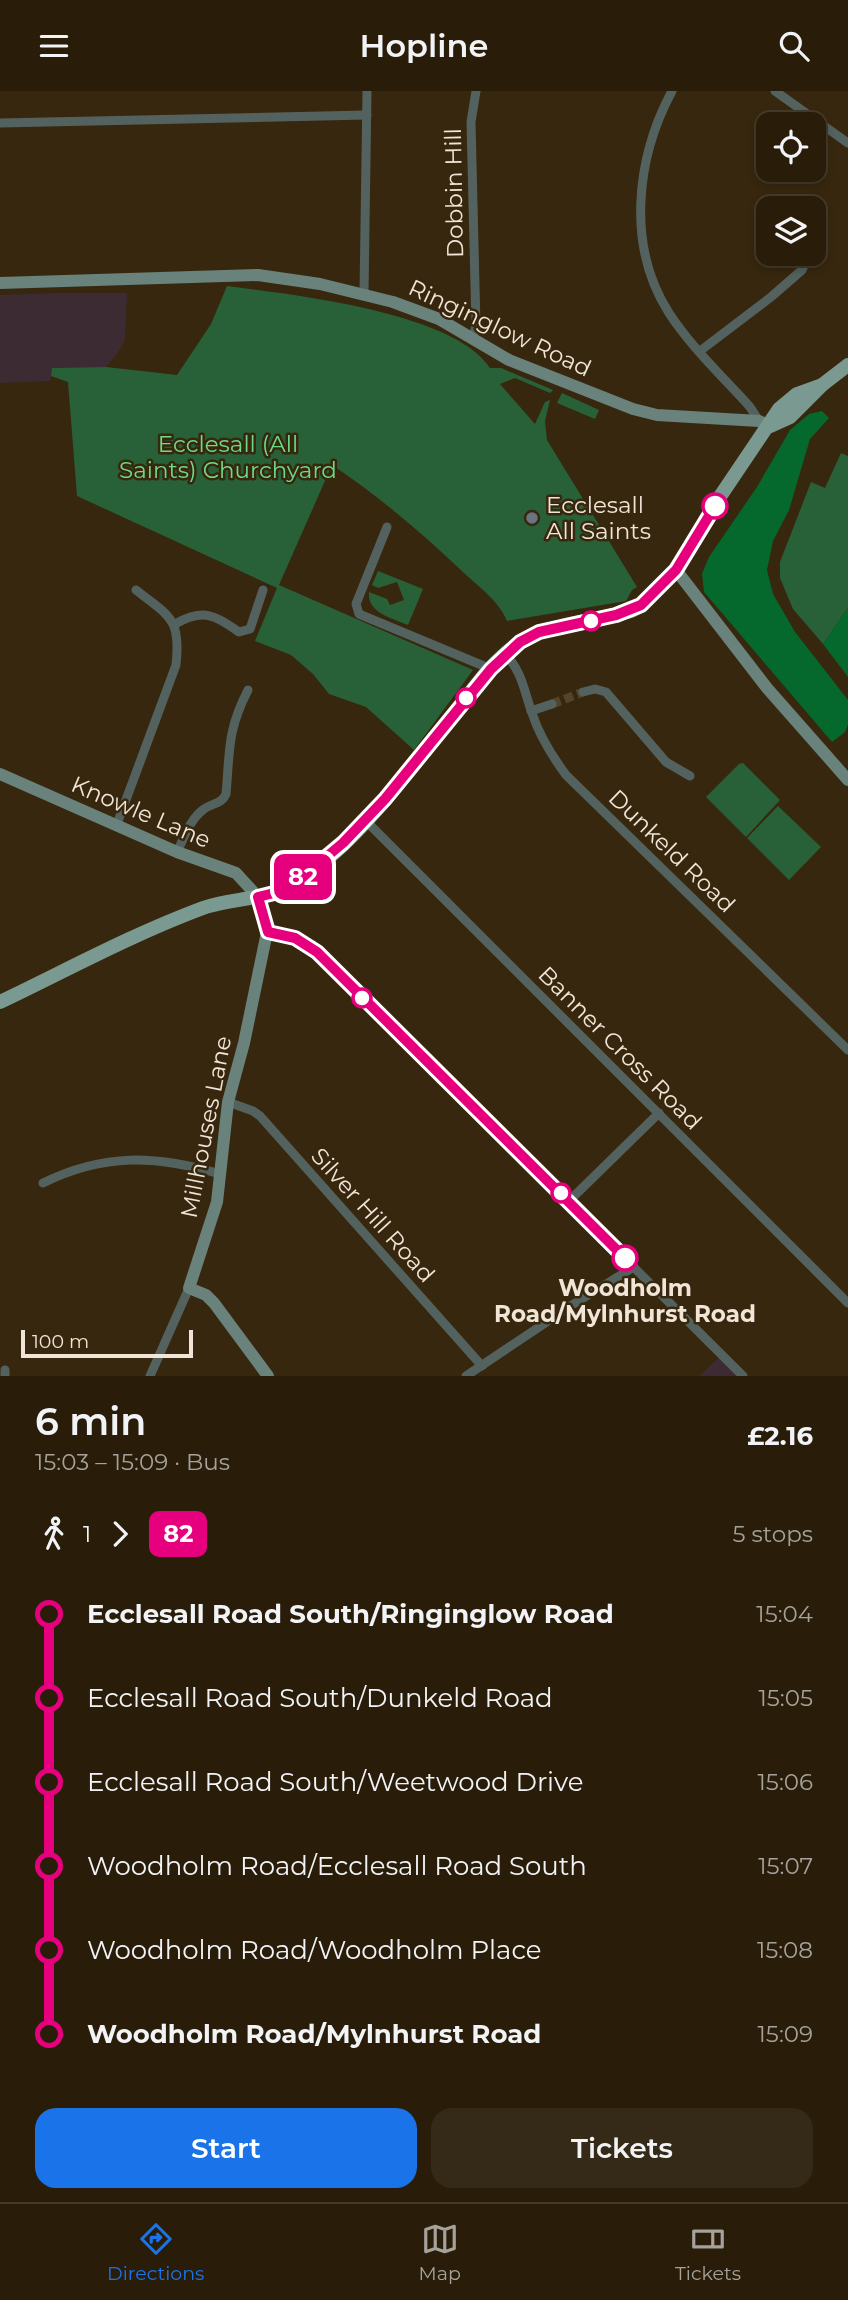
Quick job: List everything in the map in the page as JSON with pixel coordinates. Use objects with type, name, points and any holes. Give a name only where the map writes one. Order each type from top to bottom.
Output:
[{"type":"main road","points":[[0,1002],[93,956],[200,909],[278,892],[295,883],[343,843],[365,820],[505,654],[539,632],[616,615],[641,605],[676,570],[764,423],[790,417],[822,385],[848,365]]},
{"type":"street","points":[[364,293],[367,91]]},
{"type":"street","name":"Dobbin Hill","points":[[473,337],[476,326],[471,122],[476,91]]},
{"type":"street","points":[[672,91],[658,116],[648,148],[641,211],[643,244],[654,281],[669,312],[764,423]]},
{"type":"street","points":[[775,91],[848,143]]},
{"type":"street","points":[[0,123],[366,115]]},
{"type":"street","points":[[700,351],[771,297],[803,266]]},
{"type":"street","name":"Ringinglow Road","points":[[0,283],[258,275],[320,284],[364,293],[439,319],[509,360],[633,409],[657,415],[764,423]]},
{"type":"street","points":[[387,527],[356,604],[355,608],[359,614],[491,669]]},
{"type":"street","points":[[676,570],[767,688],[848,780]]},
{"type":"street","points":[[117,824],[176,665],[178,641],[175,624],[164,611],[136,590]]},
{"type":"street","points":[[175,624],[187,617],[201,614],[224,620],[239,632],[250,629],[263,590]]},
{"type":"street","name":"Dunkeld Road","points":[[505,654],[517,667],[531,711],[549,749],[566,775],[848,1050]]},
{"type":"street","points":[[177,852],[190,826],[202,810],[223,800],[226,794],[229,740],[235,714],[248,689]]},
{"type":"street","points":[[583,692],[595,689],[606,692],[666,762],[690,776]]},
{"type":"street","points":[[531,711],[552,703]]},
{"type":"street","name":"Knowle Lane","points":[[0,774],[177,852],[236,873],[258,897]]},
{"type":"street","name":"Banner Cross Road","points":[[365,820],[848,1303]]},
{"type":"street","name":"Millhouses Lane","points":[[188,1288],[217,1202],[228,1102],[268,932],[258,897]]},
{"type":"street","points":[[268,932],[295,938],[317,952],[743,1376]]},
{"type":"street","name":"Silver Hill Road","points":[[228,1102],[253,1111],[260,1117],[482,1366]]},
{"type":"street","points":[[569,1201],[659,1113]]},
{"type":"street","points":[[43,1182],[83,1166],[130,1160],[173,1161],[220,1174]]},
{"type":"street","points":[[466,1376],[634,1267]]},
{"type":"street","points":[[150,1376],[188,1288],[206,1295],[214,1303],[268,1376]]},
{"type":"shaded area","points":[[127,293],[125,340],[117,354],[106,367],[52,368],[50,381],[0,383],[0,295]]},
{"type":"shaded area","points":[[722,1355],[741,1376],[699,1376]]},
{"type":"green space","name":"Ecclesall (All Saints) Churchyard","points":[[227,286],[329,301],[408,320],[443,333],[471,349],[490,368],[501,368],[553,390],[550,393],[515,378],[500,384],[535,424],[545,402],[550,400],[545,421],[547,440],[637,587],[626,601],[507,621],[489,595],[433,544],[384,503],[332,465],[279,585],[473,670],[414,750],[366,707],[329,694],[313,674],[291,655],[255,641],[277,588],[77,496],[68,382],[51,376],[52,368],[106,367],[177,375],[211,324]]},
{"type":"green space","points":[[562,393],[599,410],[595,419],[557,403]]},
{"type":"green space","points":[[822,411],[829,418],[810,439],[789,510],[773,541],[767,570],[773,594],[795,632],[848,700],[848,725],[845,732],[832,742],[704,592],[702,574],[709,557],[757,487],[790,430],[809,414]]},
{"type":"green space","points":[[841,453],[848,456],[848,608],[823,644],[793,609],[780,578],[780,562],[811,482],[825,488]]},
{"type":"green space","points":[[378,571],[423,589],[408,625],[382,614],[372,605],[369,592],[387,599],[390,605],[404,600],[397,582],[378,588],[372,585]]},
{"type":"green space","points":[[848,608],[848,677],[823,644]]},
{"type":"green space","points":[[743,763],[780,800],[746,837],[706,797]]},
{"type":"green space","points":[[778,806],[821,847],[789,880],[747,838]]},
{"type":"tunnel","points":[[552,704],[583,692]]},
{"type":"bus line","name":"82","points":[[625,1258],[317,952],[295,938],[268,932],[258,897],[278,892],[295,883],[343,843],[385,799],[491,669],[520,642],[539,632],[631,611],[660,589],[676,570],[715,506]]},
{"type":"place","name":"Ecclesall All Saints","points":[[532,518]]},
{"type":"place","name":"Woodholm Road/Mylnhurst Road","points":[[625,1258]]}]
